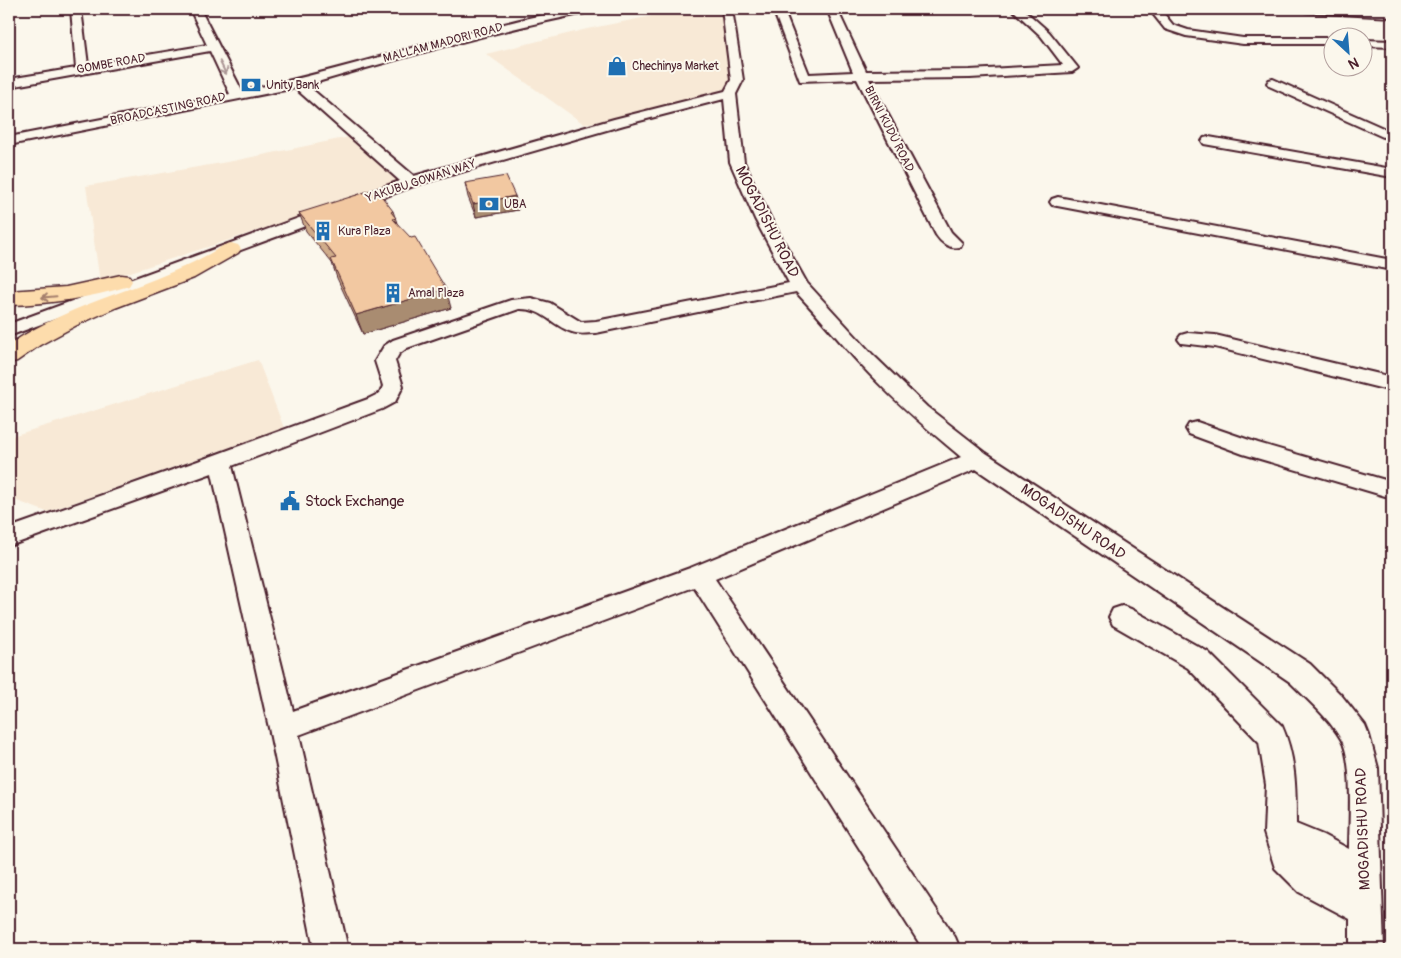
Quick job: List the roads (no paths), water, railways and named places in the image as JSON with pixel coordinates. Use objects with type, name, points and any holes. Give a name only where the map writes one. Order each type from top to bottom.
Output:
[{"type":"main road","points":[[9,298],[45,297],[80,293],[201,253],[230,249]]},
{"type":"main road","points":[[9,356],[36,337],[62,324],[106,303],[212,262],[230,249]]},
{"type":"street","points":[[76,9],[82,69]]},
{"type":"street","points":[[195,9],[237,95]]},
{"type":"street","name":"MALLAM MADORI ROAD","points":[[298,84],[430,46],[534,20],[590,9]]},
{"type":"street","points":[[727,9],[737,80],[730,94]]},
{"type":"street","points":[[778,9],[804,78],[861,75],[970,74],[1072,68],[1045,34],[1017,9]]},
{"type":"street","name":"BIRNI KUDU ROAD","points":[[832,9],[861,75],[944,235],[954,243]]},
{"type":"street","points":[[1154,9],[1172,29],[1186,33],[1243,41],[1324,42]]},
{"type":"street","points":[[1306,9],[1392,14]]},
{"type":"street","points":[[1374,43],[1392,44]]},
{"type":"street","name":"GOMBE ROAD","points":[[9,83],[213,47]]},
{"type":"street","points":[[1273,83],[1392,137]]},
{"type":"street","points":[[298,84],[411,182]]},
{"type":"street","name":"BROADCASTING ROAD","points":[[9,141],[237,95],[251,88],[298,84]]},
{"type":"street","name":"YAKUBU GOWAN WAY","points":[[9,330],[411,182],[619,122],[730,94]]},
{"type":"street","name":"MOGADISHU ROAD","points":[[730,94],[737,162],[763,220],[800,286],[831,318],[866,359],[913,406],[978,459],[1300,673],[1332,705],[1355,735],[1363,768],[1367,949]]},
{"type":"street","points":[[1209,142],[1392,173]]},
{"type":"street","points":[[1058,202],[1392,265]]},
{"type":"street","points":[[9,537],[220,462],[388,397],[393,386],[385,361],[391,350],[400,344],[517,304],[531,303],[544,307],[569,324],[579,328],[596,327],[800,286]]},
{"type":"street","name":"YAKUBU GOWAN WAY","points":[[9,325],[36,319]]},
{"type":"street","points":[[1188,339],[1215,342],[1392,384]]},
{"type":"street","points":[[1197,429],[1251,448],[1392,490]]},
{"type":"street","points":[[283,728],[699,575],[978,459]]},
{"type":"street","points":[[220,462],[283,728],[331,949]]},
{"type":"street","points":[[699,575],[943,949]]},
{"type":"street","points":[[1122,617],[1198,660],[1272,736],[1281,785],[1280,833],[1286,856],[1310,880],[1366,910]]},
{"type":"street","points":[[1280,833],[1312,846],[1365,876]]},
{"type":"place","name":"Chechinya Market","points":[[617,66]]},
{"type":"place","name":"Unity Bank","points":[[251,85]]},
{"type":"place","name":"UBA","points":[[489,204]]},
{"type":"place","name":"Kura Plaza","points":[[323,231]]},
{"type":"place","name":"Amal Plaza","points":[[393,293]]},
{"type":"place","name":"Stock Exchange","points":[[290,501]]}]
